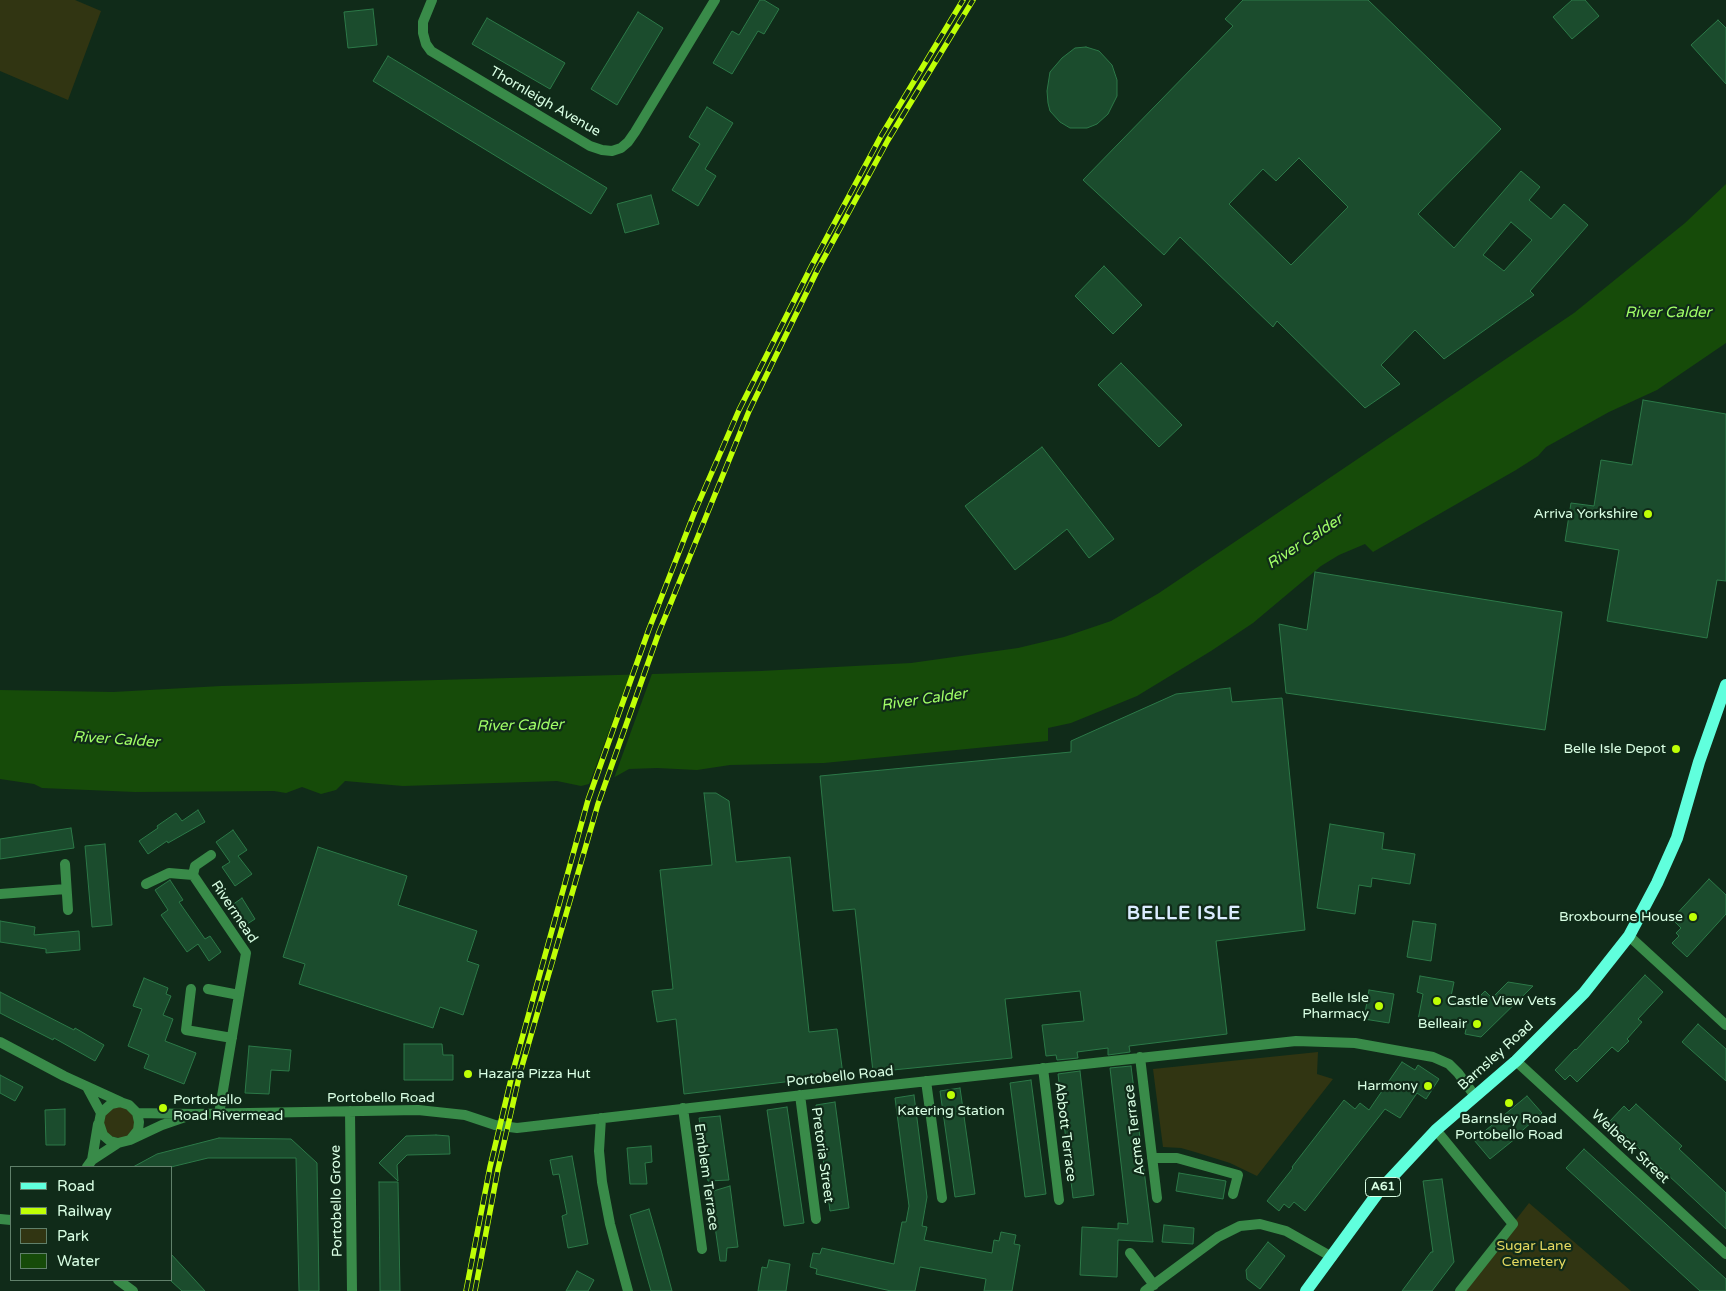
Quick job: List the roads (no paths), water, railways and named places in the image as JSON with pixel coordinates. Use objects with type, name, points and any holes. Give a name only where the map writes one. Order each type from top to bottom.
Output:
[{"type":"main road","name":"Barnsley Road","points":[[1306,1291],[1380,1190],[1436,1130],[1516,1061],[1584,993],[1628,936],[1657,883],[1677,838],[1715,712],[1726,685]]},
{"type":"street","name":"Thornleigh Avenue","points":[[432,0],[423,22],[426,44],[431,52],[590,146],[612,151],[621,148],[635,132],[715,0]]},
{"type":"street","name":"Rivermead","points":[[193,875],[196,866],[211,855]]},
{"type":"street","points":[[65,864],[68,910]]},
{"type":"street","name":"Rivermead","points":[[146,884],[169,873],[193,875]]},
{"type":"street","name":"Rivermead","points":[[193,875],[246,953],[219,1114]]},
{"type":"street","points":[[0,894],[66,889]]},
{"type":"street","points":[[1628,936],[1726,1025]]},
{"type":"street","points":[[191,989],[186,1030],[232,1038]]},
{"type":"street","points":[[208,990],[239,995]]},
{"type":"street","name":"Portobello Road","points":[[90,1164],[100,1118],[110,1104],[120,1102],[133,1109],[193,1114],[418,1110],[465,1115],[495,1125],[517,1128],[1296,1041],[1355,1043],[1422,1054],[1442,1060],[1458,1073],[1475,1096]]},
{"type":"street","points":[[0,1042],[133,1109],[139,1122],[138,1130],[130,1140]]},
{"type":"street","name":"Acme Terrace","points":[[1140,1057],[1157,1198]]},
{"type":"street","name":"Welbeck Street","points":[[1516,1061],[1726,1254]]},
{"type":"street","name":"Abbott Terrace","points":[[1043,1068],[1059,1200]]},
{"type":"street","points":[[926,1081],[942,1198]]},
{"type":"street","points":[[87,1087],[100,1118],[103,1135],[110,1141],[118,1143]]},
{"type":"street","name":"Pretoria Street","points":[[800,1095],[816,1219]]},
{"type":"street","name":"Emblem Terrace","points":[[683,1108],[702,1249]]},
{"type":"street","name":"Portobello Grove","points":[[350,1111],[352,1291]]},
{"type":"street","name":"Portobello Road","points":[[90,1164],[118,1143],[130,1140],[162,1125],[193,1114]]},
{"type":"street","points":[[601,1118],[599,1150],[602,1182],[610,1224],[628,1291]]},
{"type":"street","points":[[1436,1130],[1513,1224],[1460,1291]]},
{"type":"street","points":[[1152,1158],[1176,1158],[1238,1175],[1233,1194]]},
{"type":"street","points":[[1145,1291],[1218,1237],[1240,1226],[1260,1224],[1286,1231],[1332,1257]]},
{"type":"street","points":[[1130,1253],[1154,1284]]},
{"type":"street","points":[[119,1281],[133,1291]]},
{"type":"water","name":"River Calder","points":[[1726,184],[1726,343],[1657,390],[1609,412],[1546,447],[1538,456],[1516,470],[1373,552],[1365,544],[1339,555],[1321,566],[1253,623],[1211,651],[1137,696],[1071,723],[1048,728],[1048,741],[824,763],[730,765],[697,770],[629,769],[613,778],[581,786],[557,781],[403,786],[345,781],[336,790],[321,794],[302,787],[286,793],[274,791],[135,792],[42,788],[34,784],[0,779],[0,690],[113,692],[221,686],[761,671],[911,663],[1018,648],[1064,637],[1111,621],[1159,593],[1574,313],[1685,223]]},
{"type":"railway","points":[[466,1291],[490,1167],[513,1071],[588,800],[649,629],[695,511],[739,410],[812,265],[881,136],[963,0]]},
{"type":"railway","points":[[475,1291],[498,1169],[520,1073],[598,804],[659,632],[749,411],[818,269],[888,140],[973,0]]},
{"type":"place","name":"Arriva Yorkshire","points":[[1648,514]]},
{"type":"place","name":"Belle Isle Depot","points":[[1676,749]]},
{"type":"place","name":"Broxbourne House","points":[[1693,917]]},
{"type":"place","name":"Castle View Vets","points":[[1437,1001]]},
{"type":"place","name":"Belle Isle Pharmacy","points":[[1379,1006]]},
{"type":"place","name":"Belleair","points":[[1477,1024]]},
{"type":"place","name":"Hazara Pizza Hut","points":[[468,1074]]},
{"type":"place","name":"Harmony","points":[[1428,1086]]},
{"type":"place","name":"Katering Station","points":[[951,1095]]},
{"type":"place","name":"Barnsley Road Portobello Road","points":[[1509,1103]]},
{"type":"place","name":"Portobello Road Rivermead","points":[[163,1108]]},
{"type":"district","name":"BELLE ISLE","points":[[1184,914]]},
{"type":"park label","name":"Sugar Lane Cemetery","points":[[1534,1254]]}]
